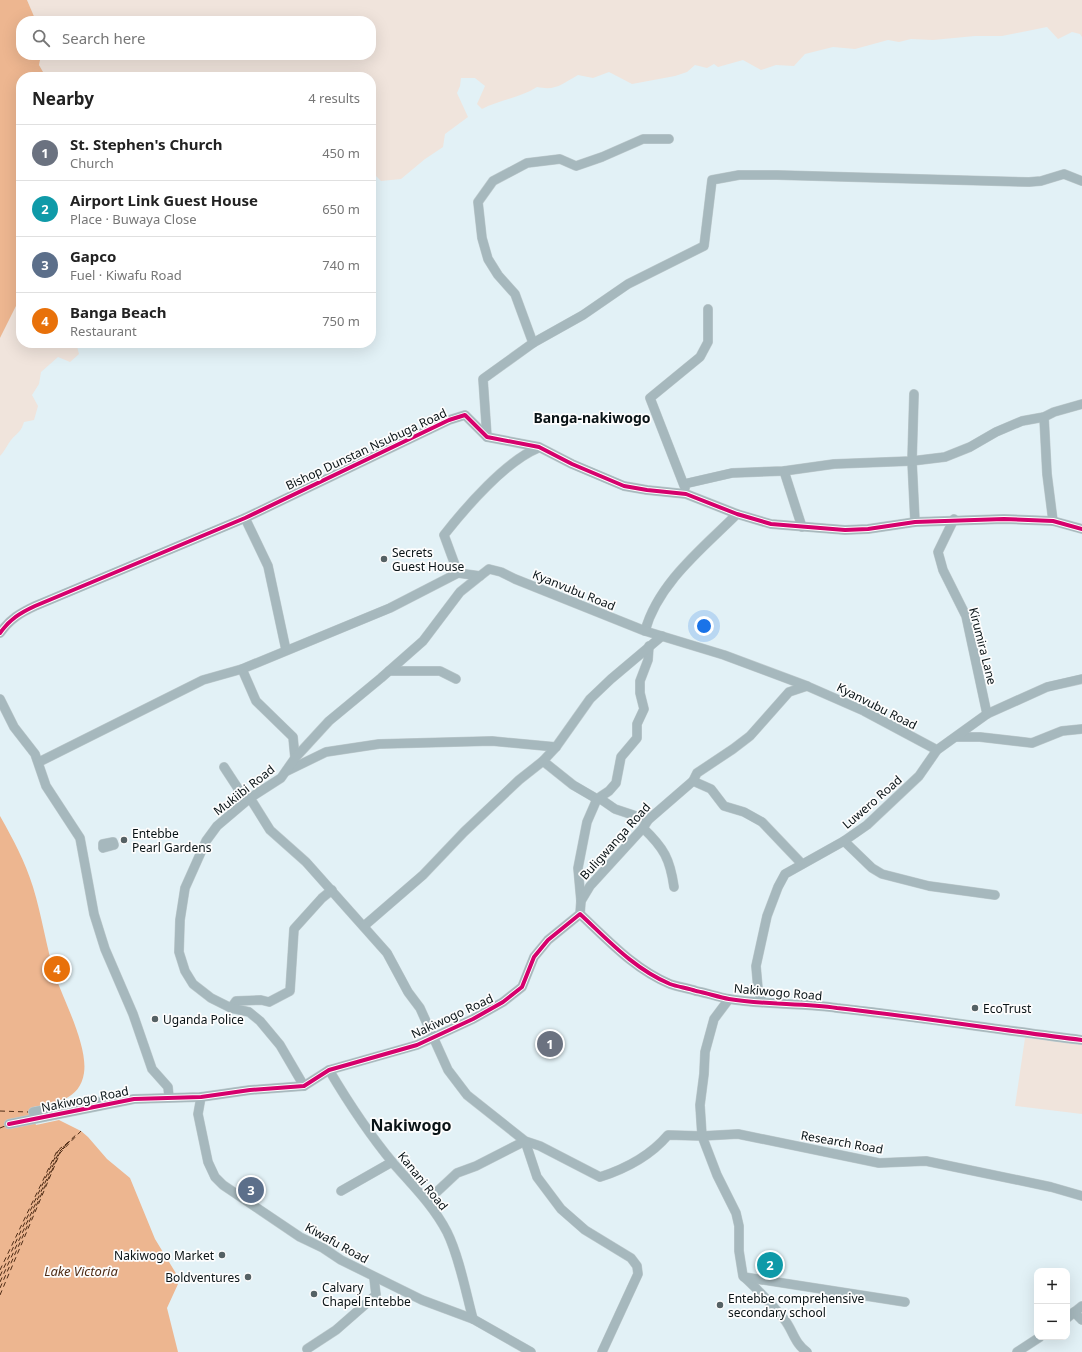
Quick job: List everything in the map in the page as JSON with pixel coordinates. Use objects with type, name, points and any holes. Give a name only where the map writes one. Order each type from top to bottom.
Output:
[{"type":"street","points":[[533,343],[515,294],[498,275],[488,259],[482,238],[478,202],[493,181],[527,163],[560,159],[576,166],[602,158],[643,139],[669,139]]},
{"type":"street","points":[[1082,181],[1064,174],[1041,181],[1029,182],[777,175],[739,175],[712,180],[704,246],[628,284],[583,315],[533,343],[483,379],[487,437],[539,447],[572,464],[624,486],[686,494],[737,514],[771,524],[853,530],[915,522],[954,519],[1004,519],[1053,521],[1082,529]]},
{"type":"street","points":[[686,494],[684,484],[650,398],[700,357],[708,342],[708,309]]},
{"type":"street","points":[[914,394],[912,460],[915,522]]},
{"type":"street","points":[[684,484],[732,473],[784,471],[834,464],[945,457],[970,447],[996,432],[1022,421],[1044,417],[1058,410],[1082,404]]},
{"type":"street","name":"Bishop Dunstan Nsubuga Road","points":[[0,633],[7,623],[17,614],[245,518],[457,416],[466,416],[487,437]]},
{"type":"street","points":[[1044,417],[1047,474],[1053,521]]},
{"type":"street","points":[[39,762],[203,680],[242,669],[390,608],[458,573],[444,535],[458,518],[508,467],[528,452],[539,447]]},
{"type":"street","points":[[784,471],[802,527]]},
{"type":"street","points":[[644,631],[651,611],[680,572],[737,514]]},
{"type":"street","points":[[245,518],[268,566],[283,626],[286,650]]},
{"type":"street","name":"Kirumira Lane","points":[[954,519],[938,552],[942,570],[966,616],[986,714]]},
{"type":"street","name":"Kyanvubu Road","points":[[458,573],[480,576],[489,569],[501,572],[644,631],[724,655],[807,686],[864,711],[937,750]]},
{"type":"street","name":"Mukiibi Road","points":[[304,1086],[280,1045],[260,1021],[249,1012],[232,1008],[211,998],[194,984],[184,971],[178,952],[180,920],[185,888],[206,841],[225,818],[250,798],[267,789],[281,778],[294,758],[329,721],[423,641],[460,592],[480,576]]},
{"type":"street","points":[[364,926],[423,875],[464,832],[519,780],[543,761],[556,747],[590,700],[662,636]]},
{"type":"street","points":[[581,901],[578,868],[587,822],[597,799],[609,791],[616,782],[621,757],[637,738],[637,724],[644,709],[640,681],[648,660],[650,646]]},
{"type":"street","points":[[242,669],[256,701],[293,737],[294,758]]},
{"type":"street","points":[[389,671],[440,671],[456,679]]},
{"type":"street","name":"Luwero Road","points":[[762,1002],[758,989],[756,966],[767,916],[778,887],[785,874],[844,841],[867,825],[919,776],[937,750],[986,714],[1047,687],[1082,679]]},
{"type":"street","name":"Buligwanga Road","points":[[580,914],[581,901],[590,886],[646,824],[693,781],[697,774],[734,750],[750,736],[789,692],[807,686]]},
{"type":"street","points":[[0,699],[14,727],[39,762],[46,786],[80,838],[94,914],[105,949],[133,1014],[152,1069],[168,1087],[169,1097]]},
{"type":"street","points":[[956,737],[980,737],[1032,743],[1062,731],[1082,729]]},
{"type":"street","points":[[286,772],[326,752],[379,744],[492,741],[556,747]]},
{"type":"street","points":[[543,761],[573,785],[597,799],[602,800],[615,809],[646,824],[671,865],[674,887]]},
{"type":"street","points":[[224,767],[238,789],[250,798],[270,830],[306,862],[387,953],[408,992],[420,1008],[434,1036],[448,1070],[457,1084],[467,1095],[525,1141],[537,1177],[561,1209],[586,1230],[631,1258],[637,1266],[638,1274],[602,1352]]},
{"type":"street","points":[[693,781],[711,789],[724,806],[744,812],[762,822],[802,864]]},
{"type":"street","points":[[844,841],[872,868],[882,874],[929,886],[995,896]]},
{"type":"street","points":[[232,1008],[236,1001],[261,1000],[268,1002],[290,991],[294,929],[322,898],[332,890]]},
{"type":"street","name":"Nakiwogo Road","points":[[9,1124],[134,1099],[201,1097],[250,1090],[304,1086],[329,1070],[417,1045],[434,1036],[473,1020],[503,1002],[522,986],[534,957],[548,940],[580,914],[604,938],[644,971],[670,984],[729,999],[934,1018],[1012,1032],[1082,1040]]},
{"type":"street","points":[[729,999],[714,1018],[705,1052],[700,1105],[702,1136],[717,1175],[736,1213],[739,1226],[739,1251],[743,1276],[760,1291],[784,1320],[798,1346],[806,1352]]},
{"type":"street","name":"Kanani Road","points":[[329,1070],[349,1103],[392,1162],[427,1201],[448,1234],[473,1319]]},
{"type":"street","name":"Kiwafu Road","points":[[201,1097],[198,1114],[208,1162],[215,1178],[223,1186],[300,1237],[324,1248],[340,1260],[374,1278],[422,1300],[473,1319],[530,1352]]},
{"type":"street","points":[[33,1112],[89,1101],[96,1101],[103,1104]]},
{"type":"street","name":"Research Road","points":[[525,1141],[540,1146],[600,1177],[618,1171],[629,1165],[668,1135],[702,1136],[738,1134],[879,1163],[926,1161],[1051,1187],[1082,1196]]},
{"type":"street","points":[[427,1201],[457,1173],[476,1166],[525,1141]]},
{"type":"street","points":[[341,1191],[392,1162]]},
{"type":"street","points":[[743,1276],[905,1302]]},
{"type":"street","points":[[307,1349],[336,1330],[376,1296],[374,1278]]},
{"type":"street","points":[[1070,1315],[1082,1306]]},
{"type":"street","points":[[1070,1315],[1082,1320]]},
{"type":"street","points":[[1017,1352],[1035,1340]]},
{"type":"shaded area","points":[[27,0],[1082,0],[1082,37],[1080,34],[1072,32],[1058,39],[1047,27],[1002,36],[975,36],[933,40],[911,39],[899,42],[888,40],[855,49],[833,47],[805,54],[794,66],[776,65],[761,70],[743,60],[718,67],[714,64],[707,68],[695,65],[687,72],[675,76],[632,84],[609,72],[593,78],[578,75],[559,86],[549,88],[537,87],[524,94],[495,103],[482,109],[477,104],[485,86],[475,78],[461,78],[457,93],[468,117],[445,134],[443,147],[425,159],[401,179],[381,181],[376,176],[376,72],[43,72],[39,65],[40,60],[376,60],[376,16],[34,16]]},
{"type":"shaded area","points":[[16,306],[16,348],[78,348],[79,354],[70,362],[58,357],[41,372],[39,384],[32,395],[38,406],[34,420],[24,422],[20,430],[0,456],[0,338]]},
{"type":"shaded area","points":[[1025,1038],[1082,1043],[1082,1114],[1015,1106]]},
{"type":"water","points":[[0,0],[27,0],[34,16],[16,16],[16,60],[40,60],[39,65],[43,72],[16,72],[16,306],[0,338]]},
{"type":"water","name":"Lake Victoria","points":[[0,816],[10,833],[30,877],[55,975],[79,1037],[84,1062],[82,1082],[72,1095],[58,1102],[34,1107],[33,1117],[36,1125],[59,1120],[81,1131],[107,1159],[130,1178],[155,1239],[177,1275],[178,1284],[167,1308],[178,1352],[0,1352]]},
{"type":"ferry route","points":[[0,1111],[28,1112]]},
{"type":"ferry route","points":[[0,1128],[5,1126]]},
{"type":"ferry route","points":[[0,1295],[60,1153],[81,1131]]},
{"type":"ferry route","points":[[65,1145],[77,1134]]},
{"type":"ferry route","points":[[0,1282],[59,1152],[73,1138]]},
{"type":"ferry route","points":[[0,1276],[58,1151],[66,1145]]},
{"type":"ferry route","points":[[0,1270],[57,1151],[62,1147]]},
{"type":"ferry route","points":[[0,1288],[60,1152],[65,1147]]},
{"type":"cycle path","points":[[0,633],[16,617],[35,606],[245,518],[449,420],[465,415],[487,437],[539,447],[572,464],[624,486],[686,494],[737,514],[771,524],[845,530],[868,529],[915,522],[1004,519],[1053,521],[1082,529]]},
{"type":"cycle path","points":[[9,1124],[134,1099],[201,1097],[250,1090],[304,1086],[329,1070],[417,1045],[473,1019],[503,1002],[522,987],[534,957],[548,940],[580,914],[611,944],[633,962],[657,978],[670,984],[696,991],[742,1001],[823,1006],[1082,1040]]},
{"type":"place","name":"Secrets Guest House","points":[[384,559]]},
{"type":"place","name":"Entebbe Pearl Gardens","points":[[124,840]]},
{"type":"place","name":"Banga Beach","points":[[57,969]]},
{"type":"place","name":"EcoTrust","points":[[975,1008]]},
{"type":"place","name":"Uganda Police","points":[[155,1019]]},
{"type":"place","name":"St. Stephen's Church","points":[[550,1044]]},
{"type":"place","name":"Gapco","points":[[251,1190]]},
{"type":"place","name":"Nakiwogo Market","points":[[222,1255]]},
{"type":"place","name":"Airport Link Guest House","points":[[770,1265]]},
{"type":"place","name":"Boldventures","points":[[248,1277]]},
{"type":"place","name":"Calvary Chapel Entebbe","points":[[314,1294]]},
{"type":"place","name":"Entebbe comprehensive secondary school","points":[[720,1305]]},
{"type":"district","name":"Banga-nakiwogo","points":[[592,417]]},
{"type":"district","name":"Nakiwogo","points":[[411,1125]]}]
